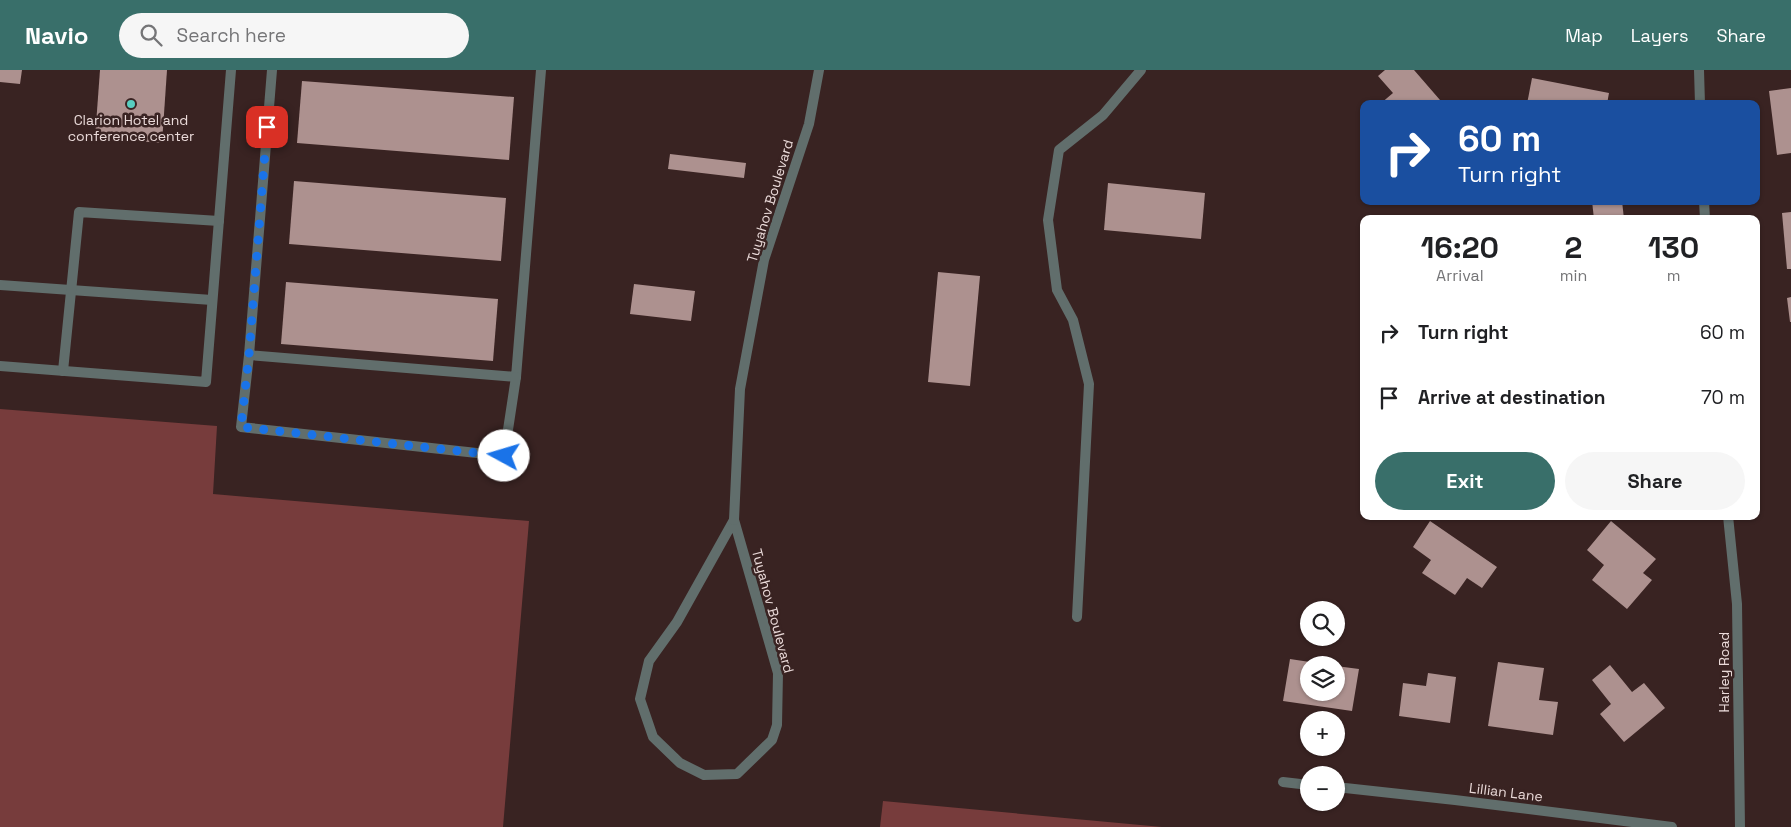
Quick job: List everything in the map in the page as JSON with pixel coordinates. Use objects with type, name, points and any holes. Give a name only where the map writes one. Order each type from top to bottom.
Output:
[{"type":"street","points":[[0,366],[206,382],[231,70]]},
{"type":"street","points":[[272,70],[249,355],[241,427],[504,456],[516,377],[541,70]]},
{"type":"street","name":"Tuyahov Boulevard","points":[[734,520],[677,622],[649,661],[640,699],[653,737],[680,763],[704,775],[737,774],[772,740],[777,725],[778,672],[734,520],[740,390],[764,260],[809,124],[819,70]]},
{"type":"street","points":[[1077,617],[1089,384],[1073,320],[1057,290],[1048,220],[1059,150],[1103,115],[1141,70]]},
{"type":"street","points":[[1699,70],[1700,100]]},
{"type":"street","points":[[63,370],[79,212],[219,221]]},
{"type":"street","points":[[0,285],[212,300]]},
{"type":"street","points":[[249,355],[516,377]]},
{"type":"street","name":"Harley Road","points":[[1728,520],[1737,604],[1740,827]]},
{"type":"street","points":[[1283,782],[1300,784]]},
{"type":"street","name":"Lillian Lane","points":[[1345,788],[1672,827]]},
{"type":"shaded area","points":[[0,409],[217,426],[213,494],[529,521],[503,827],[0,827]]},
{"type":"shaded area","points":[[883,801],[1162,827],[880,827]]},
{"type":"building","points":[[0,70],[22,70],[20,84],[0,82]]},
{"type":"building","name":"Clarion Hotel and conference center","points":[[100,70],[167,70],[162,143],[95,138]]},
{"type":"building","points":[[1385,70],[1414,70],[1440,100],[1385,100],[1393,93],[1378,76]]},
{"type":"building","points":[[1532,78],[1609,93],[1608,100],[1528,100]]},
{"type":"building","points":[[302,81],[514,97],[509,160],[297,143]]},
{"type":"building","points":[[1791,88],[1791,153],[1777,155],[1769,91]]},
{"type":"building","points":[[670,154],[746,163],[744,178],[668,169]]},
{"type":"building","points":[[294,181],[506,198],[501,261],[289,244]]},
{"type":"building","points":[[1108,183],[1205,193],[1201,239],[1104,230]]},
{"type":"building","points":[[1592,205],[1622,205],[1624,215],[1594,215]]},
{"type":"building","points":[[1791,212],[1791,269],[1787,269],[1782,213]]},
{"type":"building","points":[[938,272],[980,276],[970,386],[928,382]]},
{"type":"building","points":[[286,282],[498,299],[493,361],[281,344]]},
{"type":"building","points":[[634,284],[695,291],[691,321],[630,314]]},
{"type":"building","points":[[1791,297],[1791,322],[1790,322],[1787,298]]},
{"type":"building","points":[[1430,521],[1497,567],[1482,588],[1467,578],[1455,595],[1422,573],[1431,560],[1413,547]]},
{"type":"building","points":[[1611,521],[1656,559],[1643,573],[1652,580],[1627,609],[1592,580],[1604,565],[1587,550]]},
{"type":"building","points":[[1290,659],[1300,661],[1300,701],[1345,701],[1345,667],[1359,669],[1352,711],[1283,701]]},
{"type":"building","points":[[1498,662],[1544,668],[1539,700],[1558,702],[1553,735],[1488,726]]},
{"type":"building","points":[[1610,665],[1632,692],[1644,683],[1665,708],[1624,742],[1600,714],[1611,704],[1592,680]]},
{"type":"building","points":[[1428,673],[1456,677],[1450,723],[1399,716],[1403,683],[1426,686]]},
{"type":"place","name":"Clarion Hotel and conference center","points":[[131,104]]},
{"type":"route","points":[[267,127],[249,355],[241,427],[504,456]]}]
